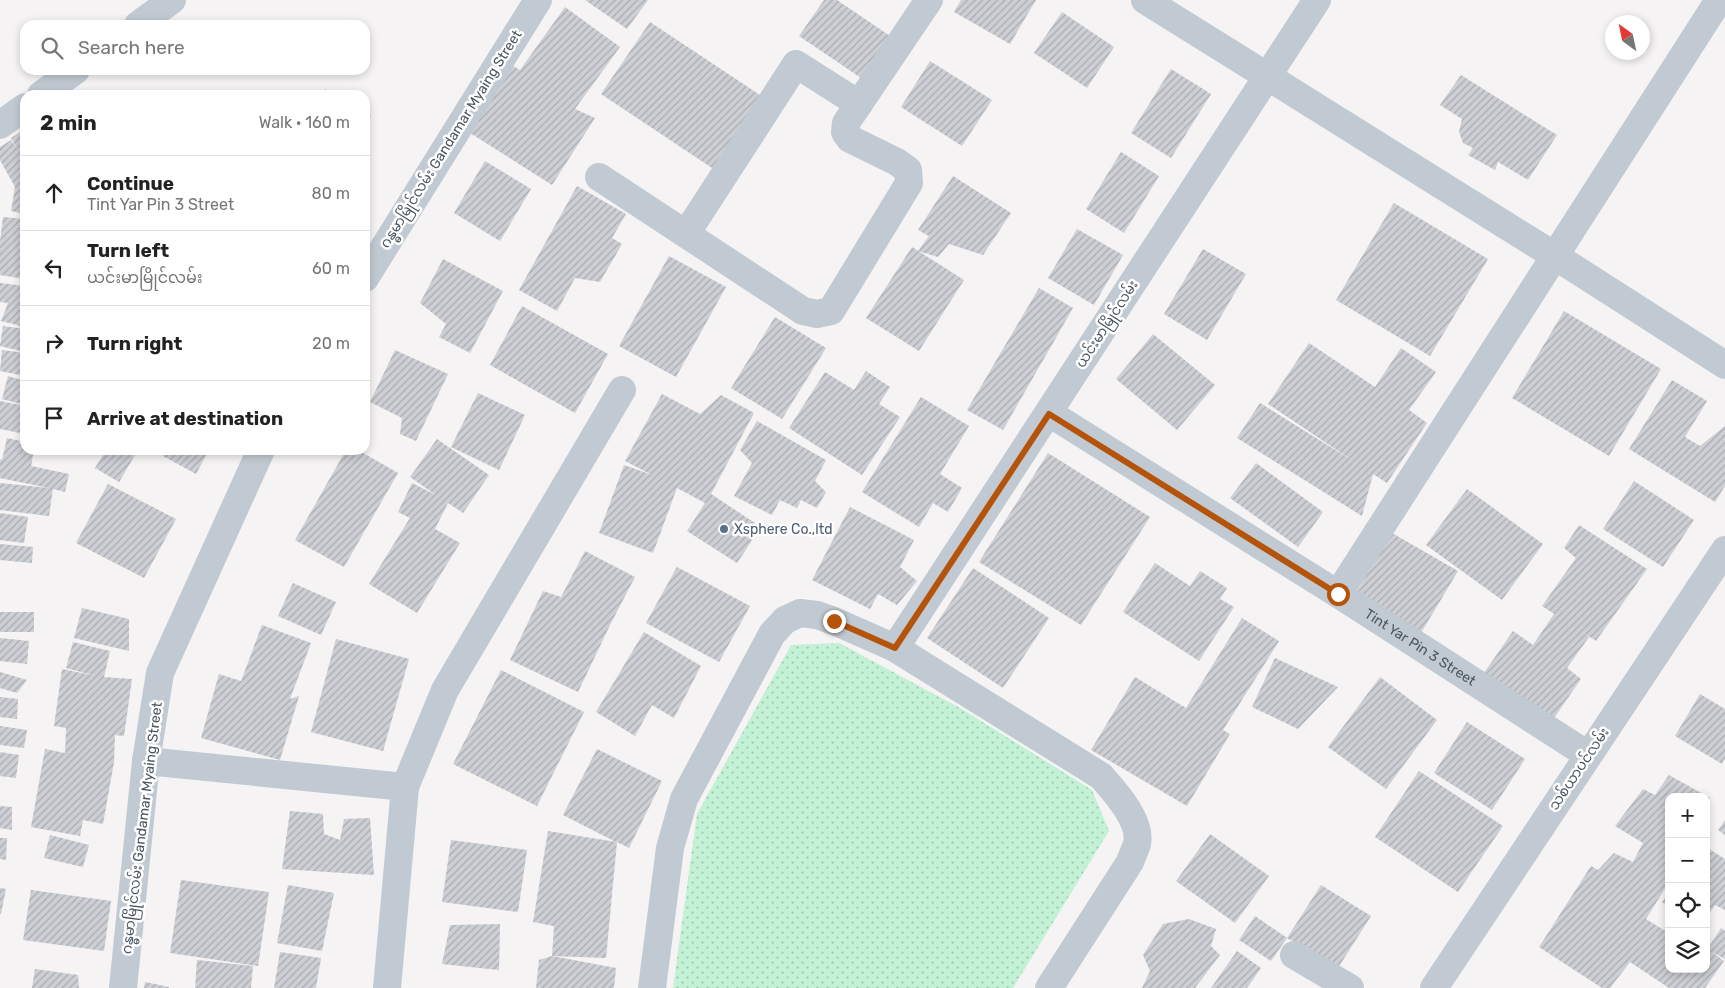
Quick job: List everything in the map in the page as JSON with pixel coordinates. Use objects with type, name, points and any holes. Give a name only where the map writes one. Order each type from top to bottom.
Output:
[{"type":"street","points":[[145,20],[172,0]]},
{"type":"street","name":"ဂန္ဓမာမြိုင်လမ်း Gandamar Myaing Street","points":[[370,270],[538,0]]},
{"type":"street","points":[[599,177],[803,311],[817,314],[831,311],[909,183],[908,170],[898,162],[850,139],[845,132],[846,123],[929,0]]},
{"type":"street","points":[[1145,0],[1555,256],[1725,365]]},
{"type":"street","name":"ယင်းမာမြိုင်လမ်း","points":[[895,648],[1317,0]]},
{"type":"street","points":[[1338,594],[1719,0]]},
{"type":"street","points":[[686,234],[796,64],[859,104]]},
{"type":"street","points":[[49,90],[69,75]]},
{"type":"street","points":[[0,125],[20,111]]},
{"type":"street","points":[[387,988],[405,787],[445,690],[622,390]]},
{"type":"street","name":"Tint Yar Pin 3 Street","points":[[1049,414],[1338,594],[1588,755]]},
{"type":"street","name":"ဂန္ဓမာမြိုင်လမ်း Gandamar Myaing Street","points":[[124,988],[146,762],[160,673],[259,455]]},
{"type":"street","name":"သစ်ယာပင်လမ်း","points":[[1434,988],[1725,550]]},
{"type":"street","points":[[652,988],[670,848],[684,799],[772,634],[785,620],[800,613],[817,615],[895,648],[1101,776],[1117,795],[1137,829],[1137,842],[1130,862],[1049,988]]},
{"type":"street","points":[[146,762],[405,787]]},
{"type":"street","points":[[1294,955],[1350,988]]},
{"type":"green space","points":[[839,643],[960,708],[1092,790],[1109,831],[1013,988],[673,988],[697,814],[791,645]]},
{"type":"building","points":[[585,0],[648,0],[627,29]]},
{"type":"building","points":[[824,0],[837,0],[893,38],[864,80],[799,36]]},
{"type":"building","points":[[961,0],[1036,0],[1010,44],[954,12]]},
{"type":"building","points":[[565,7],[620,47],[575,109],[595,118],[552,185],[467,131],[510,64],[520,70]]},
{"type":"building","points":[[1062,12],[1114,47],[1087,88],[1034,53]]},
{"type":"building","points":[[650,22],[763,97],[715,170],[601,94]]},
{"type":"building","points":[[930,61],[992,100],[962,146],[901,107]]},
{"type":"building","points":[[1171,69],[1211,94],[1171,158],[1131,133]]},
{"type":"building","points":[[1461,75],[1557,135],[1528,180],[1498,162],[1495,170],[1468,155],[1473,148],[1463,143],[1459,132],[1462,119],[1440,105]]},
{"type":"building","points":[[20,132],[20,213],[11,211],[15,187],[0,160],[0,147],[11,140],[18,150],[11,138]]},
{"type":"building","points":[[1121,152],[1159,176],[1124,233],[1086,209]]},
{"type":"building","points":[[485,161],[531,189],[500,241],[454,213]]},
{"type":"building","points":[[953,176],[1011,213],[983,255],[949,244],[938,257],[918,251],[929,236],[918,230]]},
{"type":"building","points":[[577,186],[626,214],[612,238],[622,244],[600,282],[575,278],[557,311],[519,290]]},
{"type":"building","points":[[1394,203],[1488,259],[1430,356],[1336,300]]},
{"type":"building","points":[[3,217],[20,219],[20,278],[0,275],[0,242]]},
{"type":"building","points":[[1077,229],[1123,255],[1094,305],[1048,278]]},
{"type":"building","points":[[912,247],[964,280],[919,351],[866,318]]},
{"type":"building","points":[[1203,249],[1246,274],[1207,340],[1164,314]]},
{"type":"building","points":[[669,256],[726,287],[676,377],[619,346]]},
{"type":"building","points":[[443,259],[503,291],[470,353],[439,337],[446,324],[420,303]]},
{"type":"building","points":[[0,283],[20,285],[20,326],[1,321],[8,303],[0,302]]},
{"type":"building","points":[[1039,288],[1073,308],[1003,430],[967,410]]},
{"type":"building","points":[[522,306],[608,354],[575,413],[490,365]]},
{"type":"building","points":[[1564,311],[1661,369],[1609,456],[1512,398]]},
{"type":"building","points":[[775,317],[826,348],[782,419],[731,388]]},
{"type":"building","points":[[3,326],[20,328],[20,351],[0,346]]},
{"type":"building","points":[[1153,334],[1215,385],[1177,430],[1116,379]]},
{"type":"building","points":[[1309,343],[1375,387],[1401,348],[1436,372],[1409,410],[1427,423],[1387,483],[1373,474],[1362,516],[1237,438],[1260,403],[1353,461],[1268,404]]},
{"type":"building","points":[[2,350],[20,352],[20,375],[0,371]]},
{"type":"building","points":[[395,350],[448,374],[416,441],[400,434],[402,418],[370,402]]},
{"type":"building","points":[[866,371],[890,387],[879,404],[900,417],[862,475],[789,428],[825,372],[854,390]]},
{"type":"building","points":[[8,376],[20,380],[20,404],[2,399]]},
{"type":"building","points":[[1672,380],[1707,401],[1685,437],[1700,446],[1725,426],[1725,486],[1715,502],[1629,449]]},
{"type":"building","points":[[478,393],[525,415],[499,470],[451,447]]},
{"type":"building","points":[[662,394],[700,414],[721,395],[754,413],[711,494],[761,527],[737,563],[687,531],[705,503],[677,488],[653,553],[599,533],[624,465],[652,475],[625,461]]},
{"type":"building","points":[[921,397],[969,426],[940,474],[962,488],[948,512],[933,503],[919,527],[862,492]]},
{"type":"building","points":[[0,401],[20,405],[20,433],[0,429]]},
{"type":"building","points":[[757,421],[826,460],[815,481],[826,492],[817,508],[801,500],[797,508],[780,500],[772,515],[734,496],[752,463],[740,450]]},
{"type":"building","points":[[7,438],[20,441],[20,455],[33,455],[31,466],[69,474],[65,492],[53,489],[49,516],[0,510],[0,483],[49,488],[0,478],[0,459],[2,460]]},
{"type":"building","points":[[437,439],[489,475],[463,513],[448,503],[435,529],[460,543],[417,613],[369,584],[410,518],[398,512],[412,483],[436,495],[410,477]]},
{"type":"building","points":[[1048,453],[1150,517],[1081,625],[979,562]]},
{"type":"building","points":[[103,455],[135,455],[119,482],[95,468]]},
{"type":"building","points":[[161,455],[206,455],[196,474]]},
{"type":"building","points":[[343,455],[367,455],[398,473],[344,567],[295,540]]},
{"type":"building","points":[[1256,463],[1323,512],[1298,547],[1230,498]]},
{"type":"building","points":[[1634,481],[1694,520],[1663,567],[1603,529]]},
{"type":"building","points":[[108,484],[176,519],[144,578],[76,543]]},
{"type":"building","points":[[1467,489],[1543,544],[1502,600],[1426,545]]},
{"type":"building","points":[[850,507],[914,540],[900,567],[917,581],[897,605],[878,594],[870,609],[812,580]]},
{"type":"building","points":[[0,513],[28,517],[24,543],[0,540]]},
{"type":"building","points":[[1579,525],[1647,569],[1596,641],[1582,632],[1589,637],[1567,668],[1581,679],[1552,721],[1484,673],[1513,631],[1533,645],[1554,614],[1542,606],[1576,558],[1564,548]]},
{"type":"building","points":[[1392,533],[1458,571],[1421,633],[1355,594]]},
{"type":"building","points":[[0,544],[33,547],[32,563],[0,560]]},
{"type":"building","points":[[585,551],[635,577],[578,692],[510,660],[543,591],[561,597]]},
{"type":"building","points":[[1155,563],[1190,586],[1200,571],[1227,588],[1220,599],[1234,607],[1199,661],[1123,612]]},
{"type":"building","points":[[677,567],[750,606],[719,662],[646,623]]},
{"type":"building","points":[[973,568],[1049,618],[1003,688],[927,638]]},
{"type":"building","points":[[293,583],[336,602],[321,635],[278,616]]},
{"type":"building","points":[[82,608],[129,619],[129,651],[74,638]]},
{"type":"building","points":[[0,612],[34,612],[34,632],[0,632]]},
{"type":"building","points":[[1242,618],[1279,641],[1223,730],[1230,734],[1187,806],[1091,750],[1135,677],[1186,708]]},
{"type":"building","points":[[262,625],[311,643],[290,699],[299,696],[280,760],[201,738],[219,674],[241,681]]},
{"type":"building","points":[[644,632],[701,666],[674,718],[652,705],[635,736],[596,712]]},
{"type":"building","points":[[0,638],[29,641],[27,664],[0,661]]},
{"type":"building","points":[[336,639],[409,659],[383,751],[311,732]]},
{"type":"building","points":[[73,642],[110,651],[104,677],[132,679],[124,736],[115,735],[114,762],[103,824],[83,820],[80,836],[31,827],[45,749],[65,753],[66,728],[54,726],[62,669],[96,676],[66,668]]},
{"type":"building","points":[[1275,658],[1338,687],[1298,729],[1252,707]]},
{"type":"building","points":[[501,670],[584,712],[537,806],[453,764]]},
{"type":"building","points":[[0,672],[27,680],[17,693],[0,688]]},
{"type":"building","points":[[1380,677],[1437,720],[1386,789],[1328,747]]},
{"type":"building","points":[[1700,694],[1725,709],[1725,758],[1722,764],[1675,736]]},
{"type":"building","points":[[0,697],[18,699],[17,719],[0,717]]},
{"type":"building","points":[[1467,722],[1525,759],[1492,810],[1434,773]]},
{"type":"building","points":[[0,726],[27,730],[24,748],[0,745]]},
{"type":"building","points":[[597,749],[662,781],[629,848],[617,842],[606,958],[552,956],[554,926],[533,922],[548,831],[616,842],[563,815]]},
{"type":"building","points":[[0,752],[19,755],[16,778],[0,776]]},
{"type":"building","points":[[1419,771],[1503,826],[1458,892],[1375,837]]},
{"type":"building","points":[[1669,775],[1701,793],[1665,793],[1665,888],[1646,919],[1665,931],[1665,973],[1710,973],[1710,945],[1721,928],[1725,931],[1725,959],[1712,952],[1724,961],[1705,988],[1669,988],[1630,962],[1610,988],[1602,988],[1539,947],[1591,866],[1598,870],[1614,853],[1633,862],[1643,843],[1615,826],[1643,789],[1655,795]]},
{"type":"building","points":[[0,806],[12,807],[12,830],[0,828]]},
{"type":"building","points":[[290,811],[323,814],[324,834],[340,840],[344,819],[370,818],[374,875],[282,869]]},
{"type":"building","points":[[1725,820],[1725,835],[1718,830]]},
{"type":"building","points":[[1210,834],[1269,876],[1235,923],[1176,881]]},
{"type":"building","points":[[50,835],[89,845],[83,867],[44,858]]},
{"type":"building","points":[[0,838],[7,838],[6,860],[0,859]]},
{"type":"building","points":[[451,840],[527,850],[518,912],[442,902]]},
{"type":"building","points":[[1710,850],[1725,859],[1725,910],[1715,905],[1710,912]]},
{"type":"building","points":[[181,880],[269,892],[258,966],[170,953]]},
{"type":"building","points":[[288,885],[334,893],[322,951],[277,943]]},
{"type":"building","points":[[1321,885],[1371,916],[1338,968],[1287,938]]},
{"type":"building","points":[[0,888],[6,889],[1,914],[0,914]]},
{"type":"building","points":[[31,890],[111,901],[104,951],[23,940]]},
{"type":"building","points":[[1255,916],[1287,938],[1271,961],[1239,940]]},
{"type":"building","points":[[1189,919],[1216,929],[1211,946],[1220,955],[1195,988],[1142,988],[1150,971],[1143,955],[1163,924]]},
{"type":"building","points":[[500,924],[499,970],[442,964],[450,925]]},
{"type":"building","points":[[1237,951],[1261,968],[1247,988],[1211,988]]},
{"type":"building","points":[[280,952],[321,958],[316,988],[274,988]]},
{"type":"building","points":[[552,956],[616,968],[614,988],[536,988],[539,960]]},
{"type":"building","points":[[197,960],[253,966],[251,988],[195,988]]},
{"type":"building","points":[[35,969],[78,975],[79,988],[32,988]]},
{"type":"building","points":[[145,982],[169,987],[169,988],[144,988]]},
{"type":"place","name":"Xsphere Co.,ltd","points":[[724,529]]},
{"type":"route","points":[[834,621],[895,648],[1049,414],[1338,594]]}]
